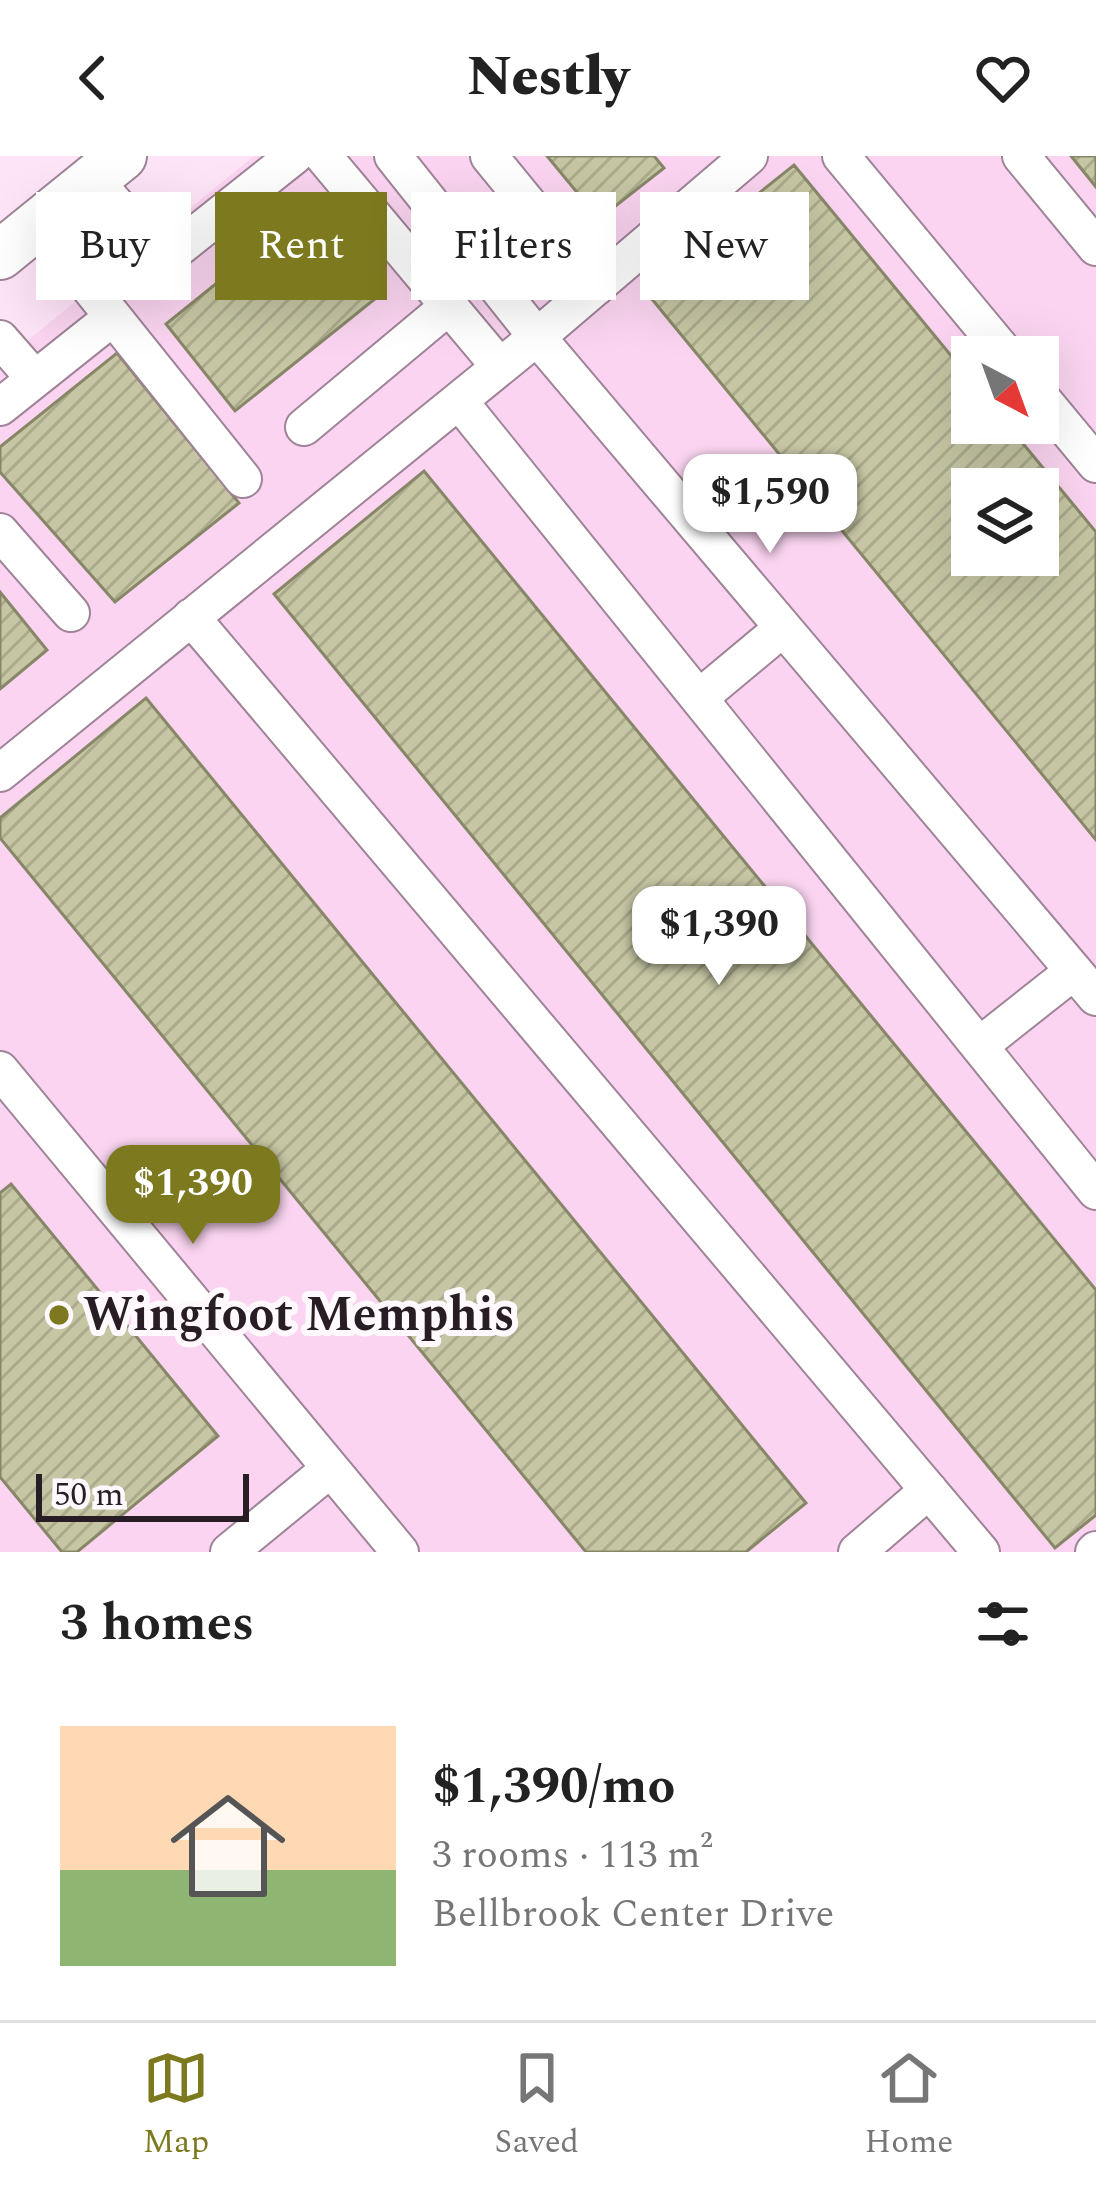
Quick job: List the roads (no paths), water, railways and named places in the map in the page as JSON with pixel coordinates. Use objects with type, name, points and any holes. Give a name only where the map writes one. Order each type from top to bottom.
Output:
[{"type":"main road","points":[[15,232],[107,168]]},
{"type":"street","points":[[107,168],[159,253],[167,256],[295,156]]},
{"type":"street","points":[[323,156],[500,367]]},
{"type":"street","points":[[393,156],[537,337],[1085,984],[979,1046]]},
{"type":"street","points":[[489,156],[518,192]]},
{"type":"street","points":[[616,270],[749,156]]},
{"type":"street","points":[[841,156],[991,336]]},
{"type":"street","points":[[1021,156],[1096,247]]},
{"type":"street","points":[[15,232],[113,317],[243,479]]},
{"type":"street","points":[[0,773],[581,300]]},
{"type":"street","points":[[304,427],[449,306]]},
{"type":"street","points":[[0,406],[113,317]]},
{"type":"street","points":[[0,339],[35,379]]},
{"type":"street","points":[[459,401],[1096,1191]]},
{"type":"street","points":[[1059,419],[1096,464]]},
{"type":"street","points":[[0,532],[71,613]]},
{"type":"street","points":[[191,617],[981,1552]]},
{"type":"street","points":[[699,698],[783,628]]},
{"type":"street","points":[[0,1070],[400,1552]]},
{"type":"street","points":[[229,1552],[330,1469]]},
{"type":"street","points":[[857,1552],[928,1490]]},
{"type":"place","name":"Wingfoot Memphis","points":[[59,1315]]}]
